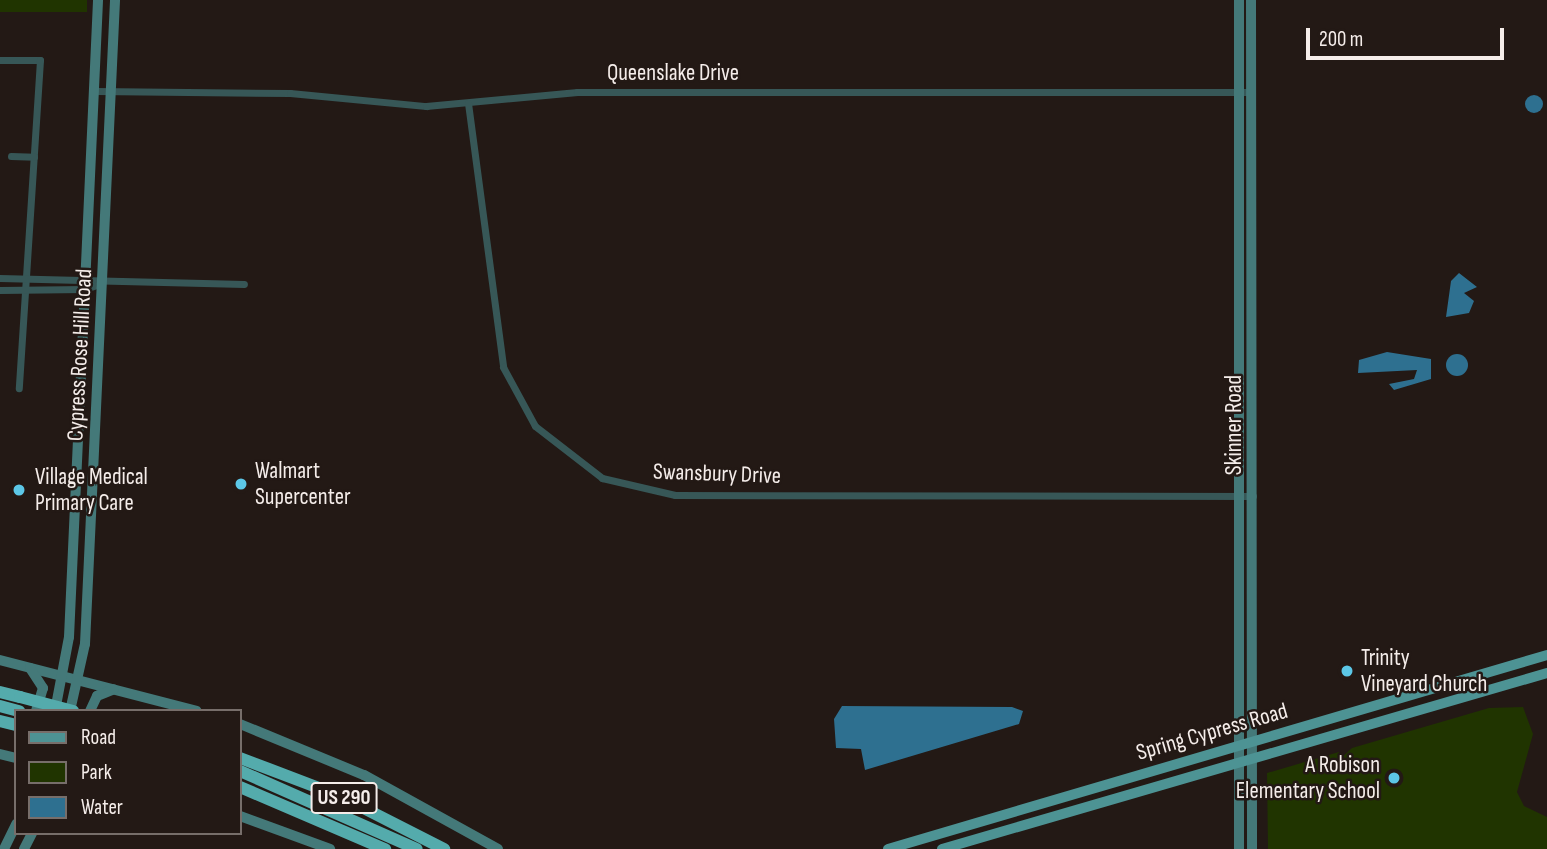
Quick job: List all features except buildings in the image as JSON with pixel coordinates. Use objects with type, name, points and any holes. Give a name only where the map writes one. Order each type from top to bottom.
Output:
[{"type":"highway","points":[[0,692],[12,706],[47,709]]},
{"type":"highway","name":"US 290","points":[[242,759],[329,791],[444,849]]},
{"type":"highway","points":[[242,772],[416,849]]},
{"type":"highway","name":"US 290","points":[[242,788],[385,849]]},
{"type":"main road","name":"Cypress Rose Hill Road","points":[[56,709],[65,675],[74,549],[98,0]]},
{"type":"main road","name":"Cypress Rose Hill Road","points":[[72,709],[80,680],[90,550],[115,0]]},
{"type":"main road","name":"Skinner Road","points":[[1239,0],[1246,92],[1253,366],[1250,743],[1243,761],[1239,849]]},
{"type":"main road","name":"Skinner Road","points":[[1251,0],[1246,92],[1241,366],[1238,746],[1243,761],[1252,849]]},
{"type":"main road","points":[[1241,366],[1253,366]]},
{"type":"main road","points":[[80,405],[96,405]]},
{"type":"main road","points":[[74,549],[90,550]]},
{"type":"main road","points":[[1240,597],[1251,597]]},
{"type":"main road","name":"Spring Cypress Road","points":[[888,849],[1547,655]]},
{"type":"main road","points":[[0,660],[189,709]]},
{"type":"main road","points":[[29,667],[43,688],[37,709]]},
{"type":"main road","name":"Spring Cypress Road","points":[[942,849],[1547,673]]},
{"type":"main road","points":[[91,709],[97,696],[114,689]]},
{"type":"main road","points":[[1397,699],[1402,715]]},
{"type":"main road","points":[[242,725],[364,775],[498,849]]},
{"type":"main road","points":[[1080,792],[1082,808]]},
{"type":"main road","points":[[242,817],[330,849]]},
{"type":"main road","points":[[4,849],[14,828]]},
{"type":"main road","points":[[960,828],[965,842]]},
{"type":"street","points":[[0,60],[40,60],[19,388]]},
{"type":"street","name":"Queenslake Drive","points":[[96,91],[468,103],[589,92],[1246,92]]},
{"type":"street","name":"Swansbury Drive","points":[[468,103],[503,367],[541,433],[602,478],[675,495],[1253,496]]},
{"type":"street","points":[[11,156],[34,157]]},
{"type":"street","points":[[0,278],[86,276],[103,282],[244,284]]},
{"type":"street","points":[[0,290],[85,289],[103,282]]},
{"type":"green space","points":[[0,0],[87,0],[87,12],[0,12]]},
{"type":"green space","name":"A Robison Elementary School","points":[[1523,707],[1533,734],[1517,792],[1524,806],[1547,817],[1547,849],[1268,849],[1267,773],[1339,752],[1341,758],[1352,748],[1489,708]]},
{"type":"water","points":[[1534,95],[1542,100],[1543,104],[1538,112],[1534,113],[1526,108],[1525,104],[1530,96]]},
{"type":"water","points":[[1459,273],[1477,287],[1464,293],[1474,301],[1469,313],[1446,317],[1451,281]]},
{"type":"water","points":[[1387,352],[1431,359],[1431,379],[1394,390],[1389,384],[1414,379],[1417,370],[1358,373],[1359,360]]},
{"type":"water","points":[[1457,354],[1465,357],[1468,365],[1465,373],[1457,376],[1449,373],[1446,365],[1449,357]]},
{"type":"water","points":[[842,706],[1012,707],[1023,711],[1019,724],[865,770],[861,749],[836,748],[834,719]]},
{"type":"place","name":"Walmart Supercenter","points":[[241,484]]},
{"type":"place","name":"Village Medical Primary Care","points":[[19,490]]},
{"type":"place","name":"Trinity Vineyard Church","points":[[1347,671]]},
{"type":"place","name":"A Robison Elementary School","points":[[1394,778]]}]
